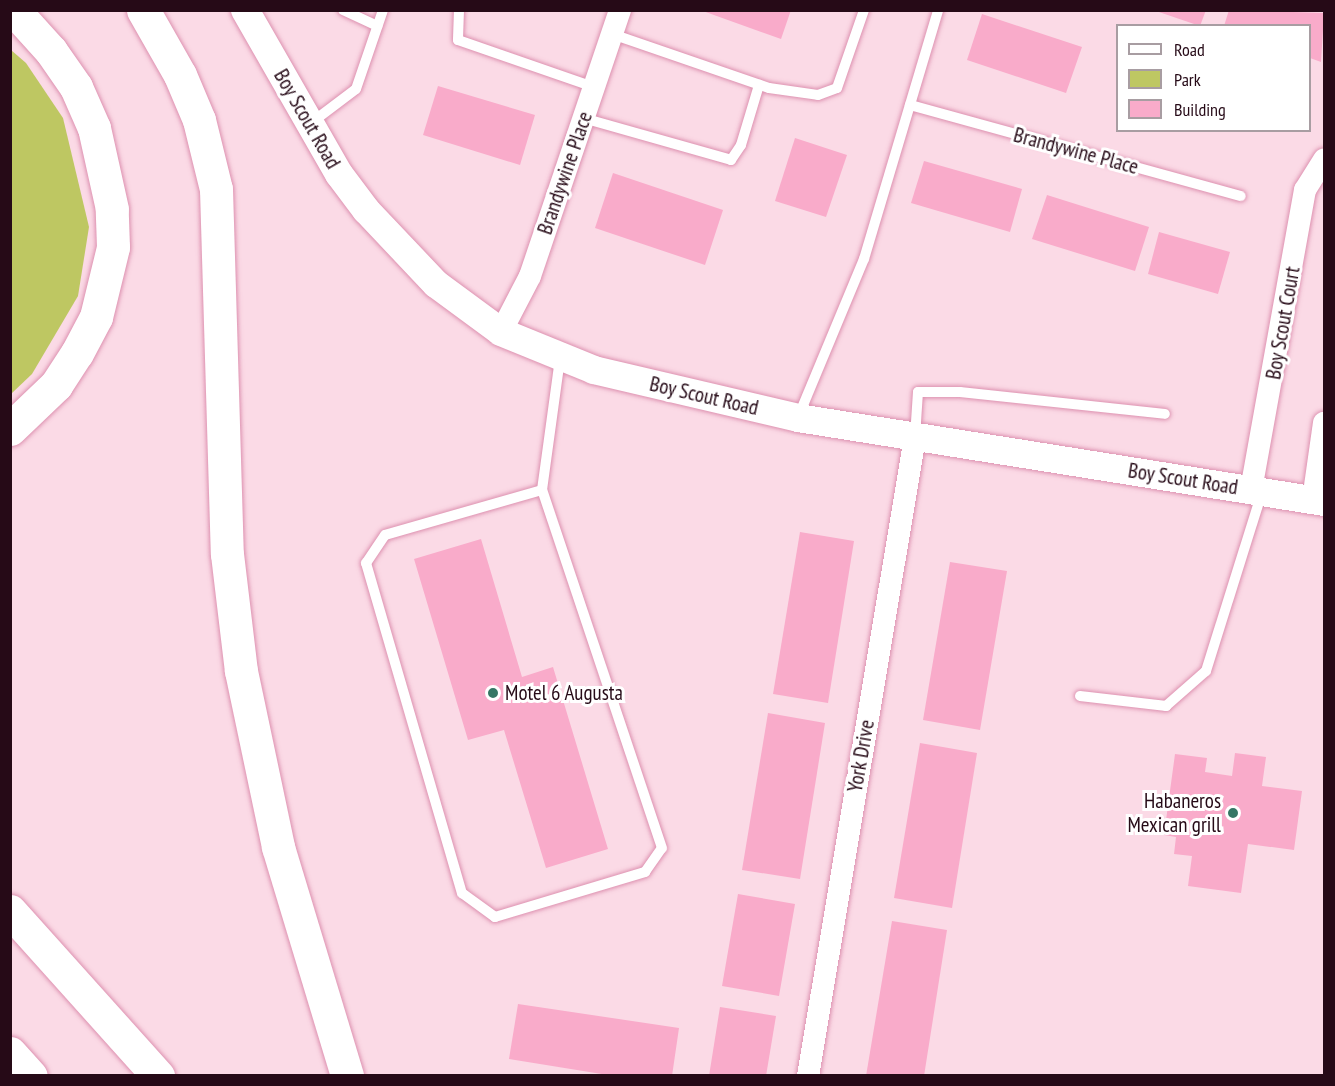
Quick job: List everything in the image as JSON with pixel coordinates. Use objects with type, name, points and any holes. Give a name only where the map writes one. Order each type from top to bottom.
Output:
[{"type":"highway","points":[[10,429],[56,385],[77,353],[96,317],[113,247],[112,209],[94,128],[76,87],[51,51],[14,10]]},
{"type":"highway","points":[[143,10],[184,84],[199,120],[216,189],[227,554],[241,671],[278,847],[347,1076]]},
{"type":"highway","points":[[10,910],[158,1076]]},
{"type":"highway","points":[[10,1053],[31,1076]]},
{"type":"street","name":"Brandywine Place","points":[[501,332],[530,276],[620,10]]},
{"type":"street","name":"Boy Scout Road","points":[[249,12],[339,174],[366,210],[436,284],[501,332],[594,370],[798,418],[1319,501]]},
{"type":"street","name":"Boy Scout Court","points":[[1256,491],[1305,190],[1324,160]]},
{"type":"street","points":[[1319,501],[1324,423]]},
{"type":"street","name":"York Drive","points":[[808,1076],[915,437]]},
{"type":"lane","points":[[343,10],[378,26]]},
{"type":"lane","points":[[311,123],[356,89],[383,10]]},
{"type":"lane","points":[[459,10],[458,40],[594,87]]},
{"type":"lane","points":[[612,34],[759,85],[818,95],[837,88],[864,10]]},
{"type":"lane","points":[[798,418],[864,259],[938,10]]},
{"type":"lane","points":[[583,118],[731,160],[741,145],[759,85]]},
{"type":"lane","name":"Brandywine Place","points":[[910,105],[1241,196]]},
{"type":"lane","points":[[542,490],[385,535],[366,563],[462,893],[495,917],[645,872],[662,848],[542,490],[561,356]]},
{"type":"lane","points":[[915,437],[918,392],[960,392],[1165,414]]},
{"type":"lane","points":[[1080,696],[1166,706],[1206,671],[1256,491]]},
{"type":"green space","points":[[11,50],[26,63],[63,118],[89,227],[78,296],[32,374],[11,394]]},
{"type":"building","points":[[700,10],[791,10],[781,39]]},
{"type":"building","points":[[1153,10],[1206,10],[1201,24],[1194,24]]},
{"type":"building","points":[[1229,10],[1324,13],[1321,62],[1311,58],[1311,24],[1225,24]]},
{"type":"building","points":[[982,14],[1082,47],[1066,93],[967,60]]},
{"type":"building","points":[[438,86],[535,115],[520,165],[423,135]]},
{"type":"building","points":[[795,138],[847,155],[826,217],[775,201]]},
{"type":"building","points":[[924,161],[1022,189],[1010,232],[911,203]]},
{"type":"building","points":[[613,173],[723,210],[705,265],[595,228]]},
{"type":"building","points":[[1047,195],[1149,227],[1135,271],[1032,239]]},
{"type":"building","points":[[1159,232],[1230,252],[1218,294],[1148,274]]},
{"type":"building","points":[[800,532],[854,541],[828,703],[773,694]]},
{"type":"building","points":[[481,539],[522,677],[553,667],[608,849],[546,868],[504,730],[468,740],[414,559]]},
{"type":"building","points":[[950,562],[1007,571],[980,730],[923,720]]},
{"type":"building","points":[[768,713],[825,723],[800,879],[742,870]]},
{"type":"building","points":[[920,743],[977,753],[952,908],[894,898]]},
{"type":"building","name":"Habaneros Mexican grill","points":[[1235,753],[1266,757],[1262,786],[1302,791],[1294,850],[1248,844],[1241,893],[1188,886],[1192,856],[1174,854],[1176,837],[1164,835],[1175,754],[1207,758],[1205,772],[1232,776]]},
{"type":"building","points":[[738,894],[795,904],[779,996],[722,986]]},
{"type":"building","points":[[892,921],[947,930],[924,1076],[866,1076]]},
{"type":"building","points":[[518,1004],[679,1028],[672,1076],[614,1076],[509,1059]]},
{"type":"building","points":[[720,1007],[776,1016],[766,1076],[709,1076]]},
{"type":"place","name":"Motel 6 Augusta","points":[[493,693]]},
{"type":"place","name":"Habaneros Mexican grill","points":[[1233,813]]}]
